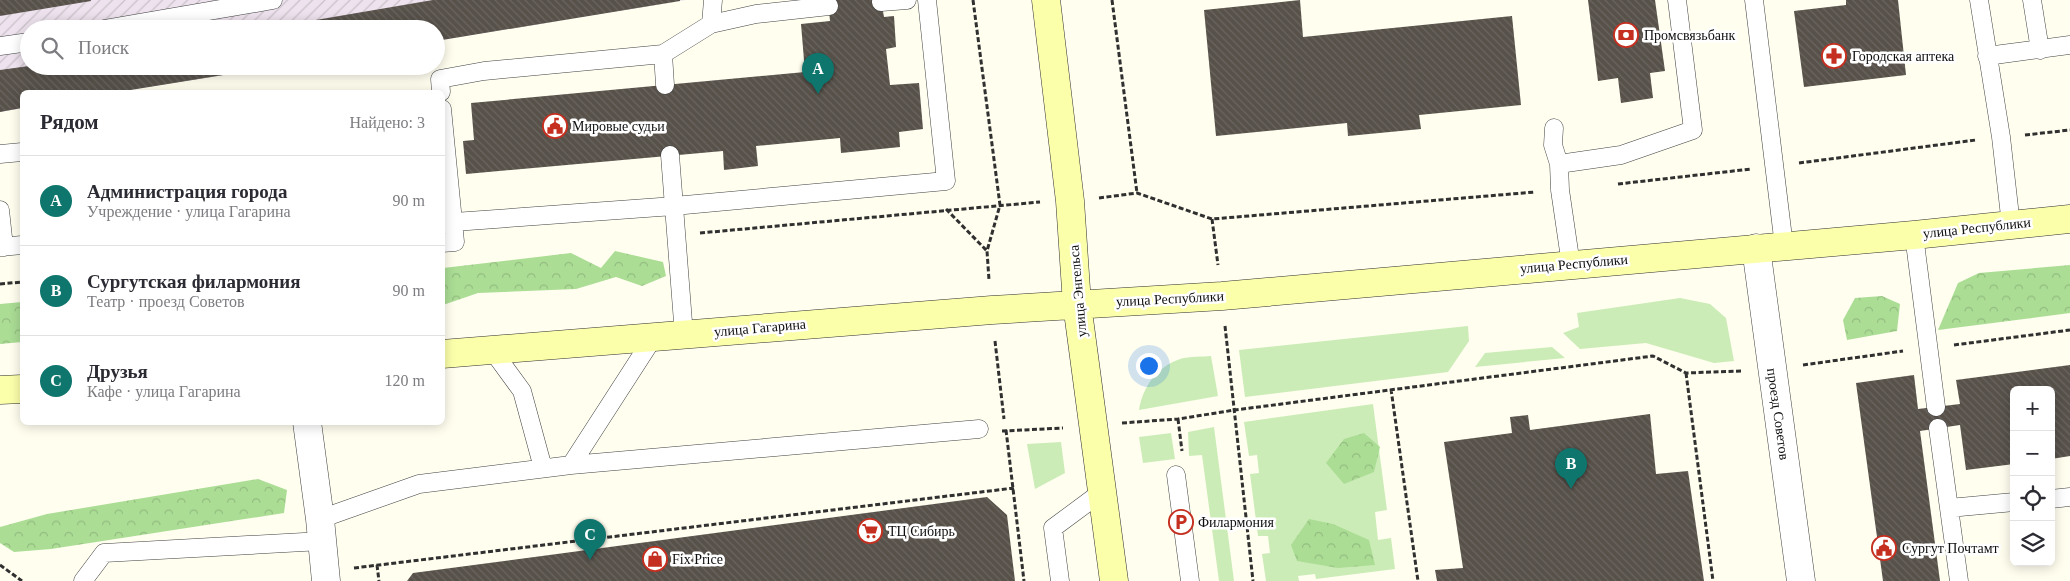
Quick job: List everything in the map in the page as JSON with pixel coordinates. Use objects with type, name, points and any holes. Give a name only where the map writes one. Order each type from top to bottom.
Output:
[{"type":"main road","name":"улица Энгельса","points":[[1046,0],[1070,201],[1078,304],[1114,581]]},
{"type":"main road","name":"улица Республики","points":[[1078,304],[1222,296],[1914,235],[2070,219]]},
{"type":"main road","name":"улица Гагарина","points":[[445,354],[1078,304]]},
{"type":"main road","points":[[0,390],[20,388]]},
{"type":"street","name":"проезд Советов","points":[[1756,248],[1801,581]]},
{"type":"street","points":[[307,425],[326,576]]},
{"type":"lane","points":[[156,20],[273,0]]},
{"type":"lane","points":[[711,24],[713,0]]},
{"type":"lane","points":[[882,2],[908,0]]},
{"type":"lane","points":[[454,222],[674,206],[946,181],[927,0]]},
{"type":"lane","points":[[1559,164],[1621,155],[1693,130],[1677,0]]},
{"type":"lane","points":[[1754,0],[1784,246]]},
{"type":"lane","points":[[1979,0],[2012,224]]},
{"type":"lane","points":[[2032,0],[2040,50]]},
{"type":"lane","points":[[441,90],[440,79],[484,71],[663,54],[711,24],[756,14],[829,6]]},
{"type":"lane","points":[[0,46],[20,43]]},
{"type":"lane","points":[[1987,56],[2070,45]]},
{"type":"lane","points":[[663,54],[665,85]]},
{"type":"lane","points":[[1554,128],[1553,145],[1559,164],[1560,190],[1571,265]]},
{"type":"lane","points":[[445,137],[455,242],[445,244]]},
{"type":"lane","points":[[0,154],[20,152]]},
{"type":"lane","points":[[670,155],[684,335]]},
{"type":"lane","points":[[0,210],[2,247],[20,246]]},
{"type":"lane","points":[[1914,235],[1936,407]]},
{"type":"lane","points":[[571,465],[653,338]]},
{"type":"lane","points":[[492,350],[522,391],[543,468]]},
{"type":"lane","points":[[1938,428],[1959,581]]},
{"type":"lane","points":[[83,581],[104,553],[321,530],[419,484],[571,465],[979,429]]},
{"type":"lane","points":[[1176,475],[1190,581]]},
{"type":"lane","points":[[1060,581],[1053,528],[1103,491]]},
{"type":"lane","points":[[2055,499],[2070,497]]},
{"type":"lane","points":[[1949,508],[2010,502]]},
{"type":"path","points":[[973,0],[1000,205],[986,251],[1024,581]]},
{"type":"path","points":[[1112,0],[1137,193]]},
{"type":"path","points":[[1608,185],[2070,130]]},
{"type":"path","points":[[946,181],[946,210],[986,251]]},
{"type":"path","points":[[676,235],[1000,205],[1070,201],[1137,193],[1212,219],[1560,190]]},
{"type":"path","points":[[1212,219],[1253,581]]},
{"type":"path","points":[[0,284],[20,282]]},
{"type":"path","points":[[979,429],[1006,432],[1178,419],[1391,389],[1653,356],[1686,373],[1772,369],[2070,330]]},
{"type":"path","points":[[1686,373],[1713,581]]},
{"type":"path","points":[[1391,389],[1418,581]]},
{"type":"path","points":[[1176,475],[1183,447],[1178,419]]},
{"type":"path","points":[[326,576],[377,565],[1014,488]]},
{"type":"path","points":[[377,565],[379,581]]},
{"type":"path","points":[[0,566],[22,581]]},
{"type":"shaded area","points":[[0,0],[686,0],[445,40],[445,20],[20,20],[20,75],[223,75],[130,90],[20,90],[20,108],[0,112]]},
{"type":"green space","points":[[615,251],[663,262],[666,276],[642,286],[616,277],[576,289],[478,293],[445,304],[445,268],[571,253],[601,268]]},
{"type":"green space","points":[[2070,265],[2070,313],[1938,330],[1958,283],[1979,273]]},
{"type":"green space","points":[[1882,296],[1900,304],[1897,331],[1847,340],[1843,320],[1855,298]]},
{"type":"green space","points":[[1680,298],[1710,304],[1726,318],[1734,361],[1714,363],[1646,343],[1580,349],[1563,333],[1579,327],[1577,313]]},
{"type":"green space","points":[[20,302],[20,342],[0,344],[0,304]]},
{"type":"green space","points":[[1468,326],[1469,341],[1448,372],[1245,397],[1239,350]]},
{"type":"green space","points":[[1552,347],[1565,358],[1475,367],[1485,353]]},
{"type":"green space","points":[[1211,356],[1218,396],[1139,410],[1144,393],[1152,378],[1164,367],[1184,358]]},
{"type":"green space","points":[[1373,404],[1387,510],[1375,512],[1378,540],[1391,538],[1395,569],[1316,579],[1315,574],[1298,576],[1299,581],[1266,581],[1262,554],[1270,553],[1268,536],[1258,536],[1250,474],[1259,473],[1257,455],[1249,456],[1244,422]]},
{"type":"green space","points":[[1214,427],[1234,581],[1219,581],[1202,455],[1189,456],[1188,432]]},
{"type":"green space","points":[[1171,433],[1175,459],[1143,463],[1139,437]]},
{"type":"green space","points":[[1364,433],[1380,447],[1374,472],[1344,484],[1326,463],[1344,439]]},
{"type":"green space","points":[[1061,442],[1065,473],[1035,489],[1027,444]]},
{"type":"green space","points":[[258,479],[287,490],[284,513],[51,549],[14,552],[0,543],[0,527],[47,514]]},
{"type":"green space","points":[[1309,519],[1333,524],[1369,540],[1375,565],[1338,568],[1297,561],[1291,545]]},
{"type":"building","points":[[0,0],[91,0],[91,1],[0,16]]},
{"type":"building","points":[[433,0],[680,0],[445,40],[445,20],[316,20]]},
{"type":"building","points":[[828,0],[881,0],[884,17],[894,16],[896,47],[886,49],[890,85],[919,83],[923,129],[899,132],[900,147],[841,153],[840,138],[756,146],[758,166],[724,170],[723,151],[466,174],[463,141],[474,140],[471,103],[805,72],[801,24],[830,21]]},
{"type":"building","points":[[1300,0],[1303,37],[1512,16],[1521,105],[1419,115],[1421,129],[1348,136],[1347,123],[1216,136],[1204,10]]},
{"type":"building","name":"Промсвязьбанк","points":[[1588,0],[1655,0],[1665,71],[1650,73],[1653,98],[1621,103],[1618,78],[1598,81]]},
{"type":"building","points":[[1846,0],[1898,0],[1906,75],[1804,87],[1794,11],[1846,5]]},
{"type":"building","points":[[20,67],[20,75],[223,75],[130,90],[20,90],[20,108],[0,112],[0,70]]},
{"type":"building","points":[[2070,365],[2070,456],[2055,458],[2055,386],[2010,386],[2010,464],[1966,470],[1960,425],[1920,431],[1940,581],[1883,581],[1856,383],[1914,375],[1918,409],[1960,404],[1956,380]]},
{"type":"building","points":[[1650,414],[1656,474],[1688,471],[1704,581],[1437,581],[1435,570],[1463,568],[1444,442],[1512,433],[1510,417],[1528,415],[1530,430]]},
{"type":"building","name":"ТЦ Сибирь","points":[[987,497],[1007,515],[1015,581],[407,581],[413,573]]},
{"type":"place","name":"Промсвязьбанк","points":[[1626,35]]},
{"type":"place","name":"Городская аптека","points":[[1834,56]]},
{"type":"place","name":"Администрация города","points":[[818,94]]},
{"type":"place","name":"Мировые судьи","points":[[555,126]]},
{"type":"place","name":"Сургутская филармония","points":[[1571,489]]},
{"type":"place","name":"Филармония","points":[[1181,522]]},
{"type":"place","name":"ТЦ Сибирь","points":[[870,531]]},
{"type":"place","name":"Сургут Почтамт","points":[[1884,548]]},
{"type":"place","name":"Fix Price","points":[[655,559]]},
{"type":"place","name":"Друзья","points":[[590,560]]}]
